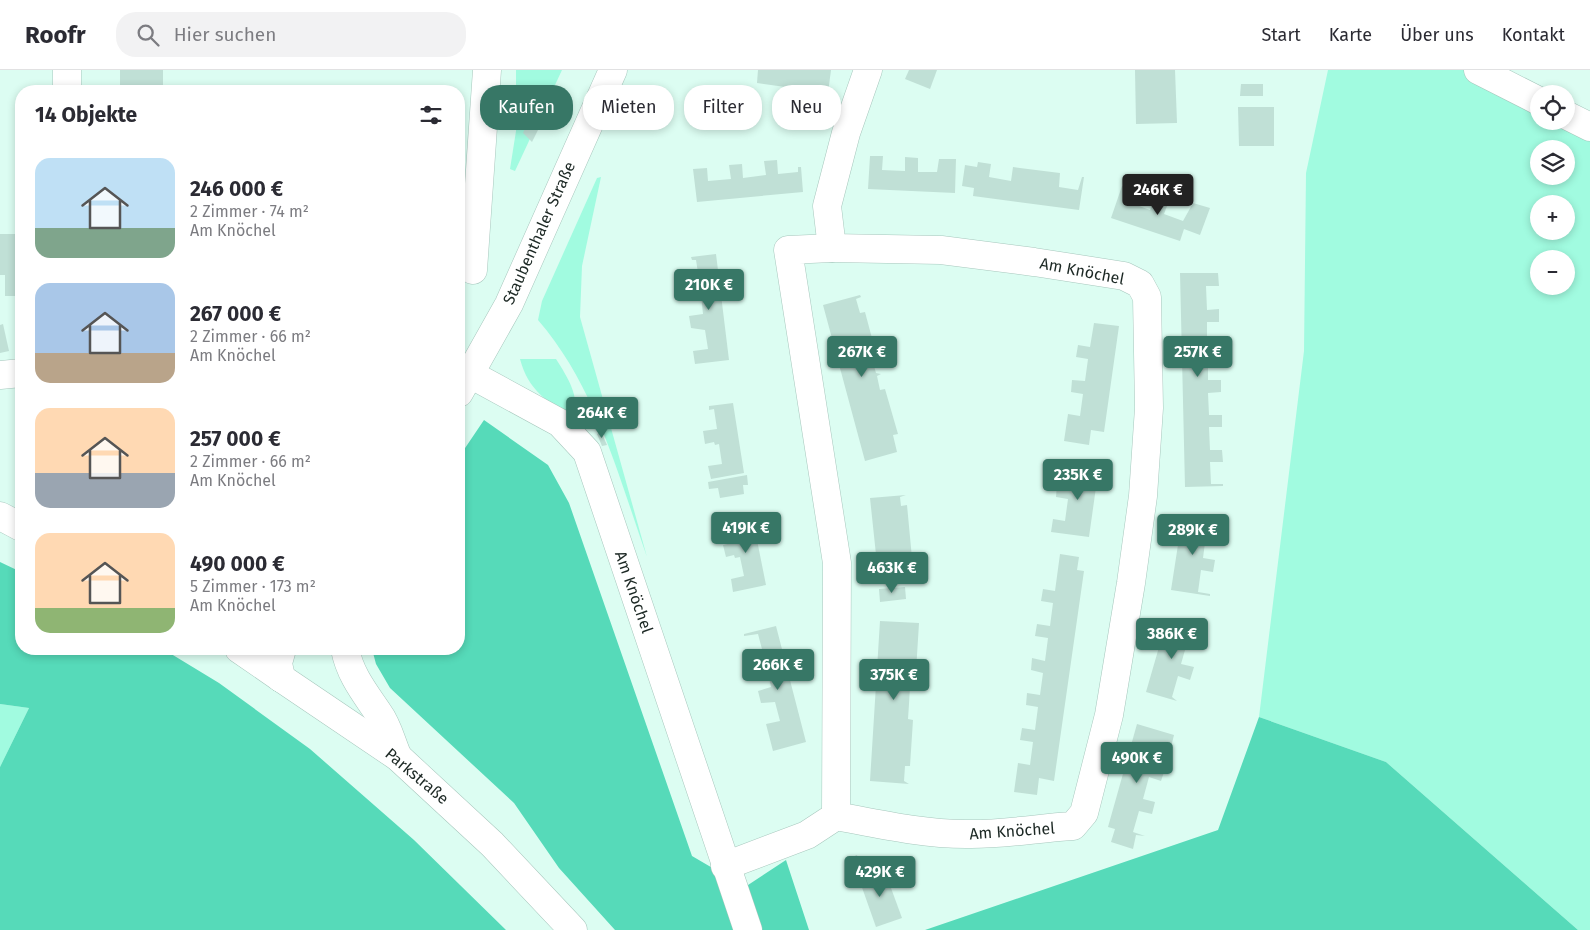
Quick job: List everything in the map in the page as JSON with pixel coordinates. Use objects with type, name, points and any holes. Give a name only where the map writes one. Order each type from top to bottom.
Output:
[{"type":"main road","points":[[67,70],[67,85]]},
{"type":"main road","points":[[473,270],[487,70]]},
{"type":"main road","name":"Staubenthaler Straße","points":[[465,376],[509,304],[612,70]]},
{"type":"main road","points":[[832,248],[827,206],[846,133],[868,70]]},
{"type":"main road","points":[[1478,70],[1530,96]]},
{"type":"main road","points":[[1575,120],[1590,127]]},
{"type":"main road","name":"Am Knöchel","points":[[832,248],[941,250],[1124,276],[1140,284],[1147,296],[1150,342],[1149,408],[1140,515],[1109,715],[1084,812],[1072,826],[1016,833],[964,834],[895,828],[836,816],[837,563],[788,250],[832,248]]},
{"type":"main road","points":[[0,374],[15,373]]},
{"type":"main road","name":"Am Knöchel","points":[[465,380],[560,423],[587,452],[748,930]]},
{"type":"main road","points":[[0,516],[15,524]]},
{"type":"main road","name":"Parkstraße","points":[[248,655],[398,757],[492,844],[573,930]]},
{"type":"main road","points":[[280,655],[278,663],[281,678]]},
{"type":"main road","points":[[347,655],[352,672],[380,715],[398,757]]},
{"type":"main road","points":[[725,866],[807,835],[836,816]]},
{"type":"green space","points":[[516,70],[562,70],[555,85],[516,85]]},
{"type":"green space","points":[[1328,70],[1469,70],[1530,100],[1530,130],[1575,130],[1575,124],[1590,130],[1590,930],[1578,930],[1386,762],[1259,717],[1304,351],[1306,173]]},
{"type":"green space","points":[[534,130],[515,171],[510,169],[516,131]]},
{"type":"green space","points":[[601,177],[582,266],[580,317],[647,557],[615,464],[590,403],[558,346],[538,320],[542,301],[597,178]]},
{"type":"green space","points":[[520,359],[556,359],[572,387],[575,402],[574,418],[540,394],[528,379]]},
{"type":"green space","points":[[484,420],[548,465],[569,503],[692,856],[745,887],[786,860],[809,930],[615,930],[559,868],[514,803],[390,688],[376,664],[374,655],[465,655],[465,448]]},
{"type":"green space","points":[[0,562],[15,569],[15,655],[173,655],[219,683],[310,749],[414,840],[506,930],[0,930],[0,767],[29,708],[0,704]]},
{"type":"green space","points":[[0,704],[29,708],[0,767]]},
{"type":"green space","points":[[1259,717],[1386,762],[1578,930],[925,930],[1218,830]]},
{"type":"building","points":[[120,70],[163,70],[163,85],[120,85]]},
{"type":"building","points":[[758,70],[831,70],[829,85],[772,85],[757,83]]},
{"type":"building","points":[[909,70],[937,70],[930,89],[905,79]]},
{"type":"building","points":[[1135,70],[1175,70],[1177,123],[1136,124]]},
{"type":"building","points":[[1241,84],[1263,84],[1263,96],[1240,96]]},
{"type":"building","points":[[1238,107],[1274,107],[1274,146],[1239,146]]},
{"type":"building","points":[[524,130],[538,130],[532,142],[523,133]]},
{"type":"building","points":[[870,156],[883,156],[882,170],[905,171],[905,157],[918,158],[918,172],[937,172],[939,159],[956,159],[955,193],[868,189]]},
{"type":"building","points":[[777,160],[778,174],[798,172],[798,167],[801,167],[803,192],[697,202],[693,169],[707,168],[708,181],[731,179],[729,165],[742,164],[743,178],[766,175],[764,161]]},
{"type":"building","points":[[978,162],[991,164],[989,177],[1011,181],[1013,167],[1060,173],[1059,187],[1078,190],[1082,177],[1084,177],[1079,210],[973,196],[974,188],[962,186],[965,165],[977,167]]},
{"type":"building","points":[[1122,186],[1135,190],[1131,203],[1150,210],[1156,197],[1169,201],[1164,214],[1183,221],[1193,203],[1210,208],[1200,235],[1184,229],[1180,241],[1111,218]]},
{"type":"building","points":[[0,234],[15,234],[15,296],[5,296],[5,275],[0,275]]},
{"type":"building","points":[[716,254],[729,360],[695,364],[693,351],[708,349],[705,330],[691,328],[689,316],[703,314],[701,295],[687,293],[685,281],[699,279],[696,260],[692,260],[691,257]]},
{"type":"building","points":[[1180,273],[1218,273],[1219,286],[1206,286],[1207,310],[1219,309],[1219,322],[1207,322],[1207,345],[1220,345],[1220,357],[1208,357],[1208,380],[1221,380],[1221,392],[1208,393],[1209,415],[1222,415],[1222,427],[1209,427],[1210,450],[1222,450],[1223,462],[1210,462],[1211,484],[1223,484],[1223,486],[1185,487]]},
{"type":"building","points":[[860,295],[861,297],[856,299],[860,313],[865,312],[877,357],[872,359],[876,373],[881,374],[877,376],[880,390],[885,389],[898,434],[893,435],[897,452],[865,461],[823,305]]},
{"type":"building","points":[[1094,323],[1119,326],[1104,432],[1091,430],[1089,445],[1064,441],[1068,414],[1080,416],[1083,394],[1071,392],[1072,380],[1085,381],[1088,359],[1076,357],[1078,345],[1090,347]]},
{"type":"building","points":[[3,324],[9,351],[0,353],[0,325]]},
{"type":"building","points":[[733,403],[744,473],[711,479],[708,466],[722,464],[719,444],[715,445],[714,442],[705,444],[703,431],[717,429],[714,409],[709,410],[709,406]]},
{"type":"building","points":[[601,432],[607,445],[602,446],[597,434]]},
{"type":"building","points":[[1073,463],[1099,466],[1089,537],[1051,532],[1053,519],[1065,521],[1068,499],[1056,497],[1057,484],[1070,486]]},
{"type":"building","points":[[747,475],[748,485],[743,485],[744,494],[720,498],[718,488],[709,489],[708,482]]},
{"type":"building","points":[[906,495],[900,497],[901,506],[907,505],[913,569],[907,570],[908,578],[914,579],[879,583],[870,498]]},
{"type":"building","points":[[752,515],[766,585],[733,592],[731,579],[744,576],[740,557],[735,558],[734,555],[726,557],[723,545],[737,542],[733,523],[719,522]]},
{"type":"building","points":[[1182,519],[1220,525],[1218,537],[1206,535],[1203,558],[1215,560],[1213,572],[1201,570],[1198,592],[1210,594],[1210,596],[1171,590]]},
{"type":"building","points":[[1060,554],[1079,557],[1077,570],[1084,571],[1054,781],[1039,778],[1037,795],[1014,792],[1018,763],[1030,765],[1033,742],[1020,740],[1022,728],[1035,730],[1038,707],[1026,705],[1027,693],[1040,695],[1043,673],[1031,670],[1032,658],[1045,661],[1048,638],[1035,636],[1037,624],[1050,626],[1053,603],[1041,601],[1043,589],[1055,591]]},
{"type":"building","points":[[905,587],[906,599],[880,602],[879,589]]},
{"type":"building","points":[[880,621],[919,623],[915,687],[910,686],[908,719],[913,720],[910,766],[905,766],[904,781],[909,784],[870,781]]},
{"type":"building","points":[[1166,623],[1203,633],[1200,646],[1187,643],[1181,664],[1194,667],[1190,680],[1178,676],[1172,697],[1177,701],[1146,692]]},
{"type":"building","points":[[776,626],[806,742],[773,751],[766,724],[780,721],[775,702],[761,703],[758,691],[771,687],[767,668],[762,670],[761,667],[753,669],[749,656],[763,653],[758,634],[744,636],[744,634]]},
{"type":"building","points":[[1137,724],[1174,735],[1171,747],[1158,743],[1152,765],[1165,769],[1161,781],[1149,777],[1143,799],[1155,802],[1152,814],[1139,811],[1133,832],[1145,836],[1136,835],[1133,849],[1111,842],[1115,829],[1108,827]]},
{"type":"building","points":[[857,855],[863,873],[854,877],[847,859]]},
{"type":"building","points":[[884,869],[902,918],[876,927],[859,879]]}]
